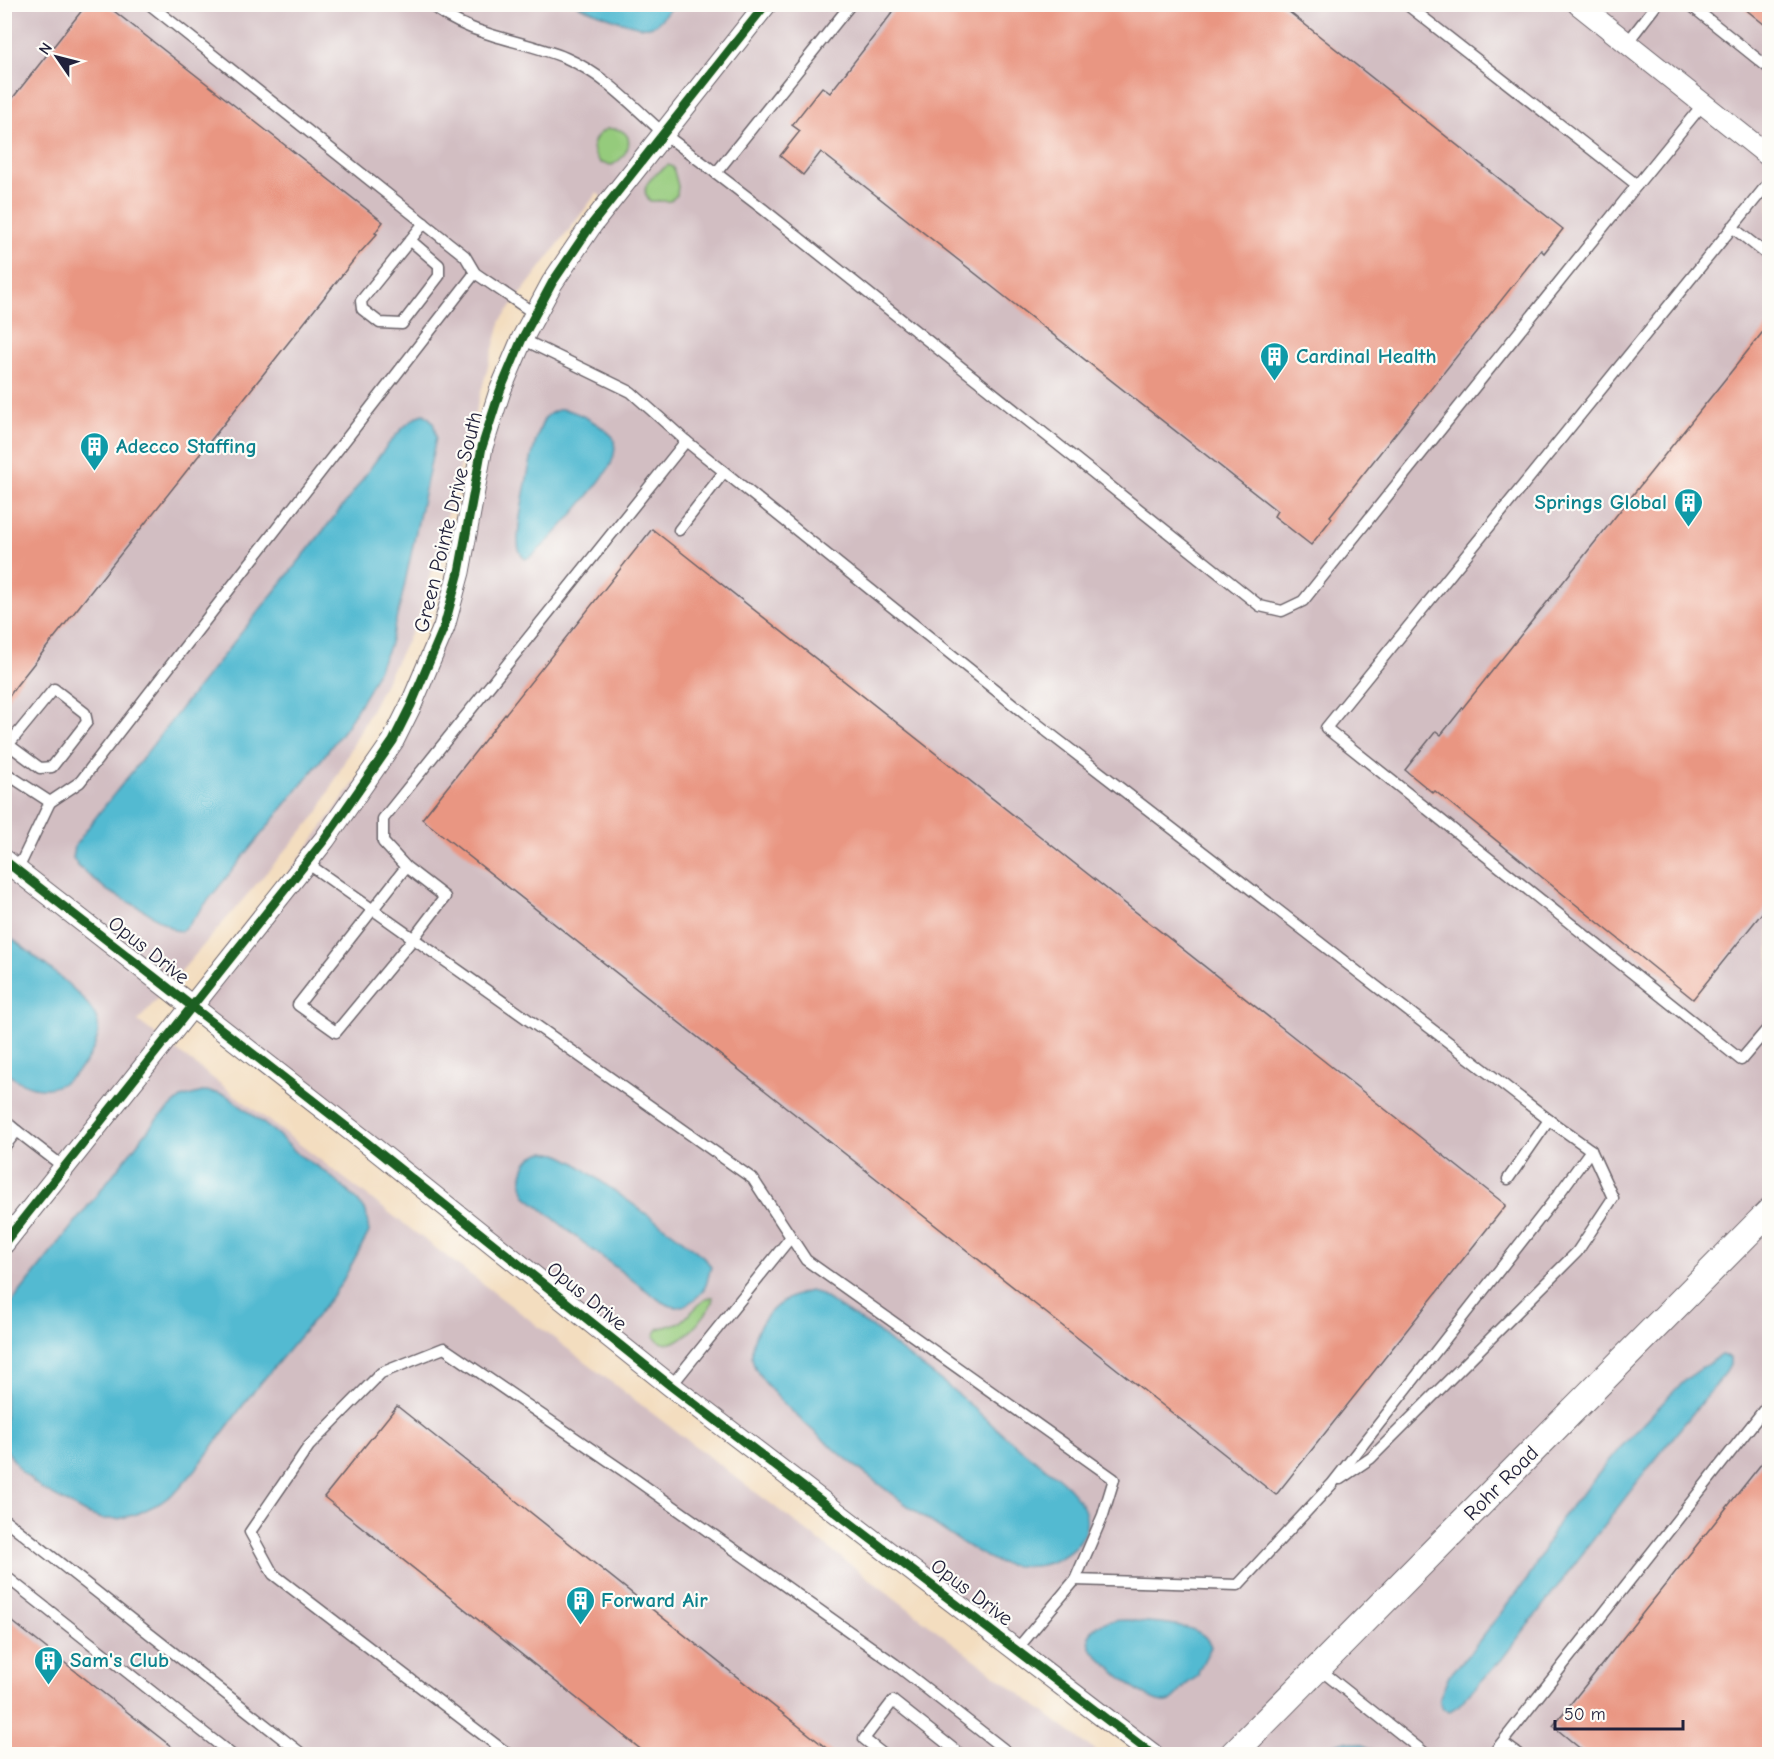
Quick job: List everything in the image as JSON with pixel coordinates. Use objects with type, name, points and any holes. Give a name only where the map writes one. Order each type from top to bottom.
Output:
[{"type":"street","name":"Green Pointe Drive South","points":[[4,1243],[307,863],[393,741],[429,666],[444,627],[459,572],[482,447],[500,391],[522,339],[552,283],[592,224],[766,4]]},
{"type":"street","points":[[1578,4],[1770,157]]},
{"type":"street","name":"Opus Drive","points":[[11,865],[366,1142],[671,1386],[1017,1649],[1152,1755]]},
{"type":"street","name":"Rohr Road","points":[[1233,1755],[1770,1211]]},
{"type":"lane","points":[[149,4],[465,256],[476,273],[535,314]]},
{"type":"lane","points":[[430,4],[456,22],[486,34],[566,58],[588,70],[616,91],[663,133],[773,216],[1260,606],[1282,611],[1303,601],[1703,104]]},
{"type":"lane","points":[[716,173],[851,4]]},
{"type":"lane","points":[[1406,4],[1637,185]]},
{"type":"lane","points":[[1627,43],[1657,4]]},
{"type":"lane","points":[[1689,4],[1770,69]]},
{"type":"lane","points":[[1770,181],[1326,728],[1741,1060],[1770,1026]]},
{"type":"lane","points":[[410,240],[439,265],[439,276],[402,324],[380,323],[362,309],[361,301],[410,240],[424,223]]},
{"type":"lane","points":[[1732,227],[1770,257]]},
{"type":"lane","points":[[11,865],[50,802],[80,782],[476,273]]},
{"type":"lane","points":[[522,339],[631,392],[686,441],[1040,726],[1548,1120],[1591,1150],[1613,1198],[1578,1251],[1371,1458],[1332,1484]]},
{"type":"lane","points":[[406,867],[298,1005],[336,1032],[445,897],[406,867],[383,842],[384,819],[686,441]]},
{"type":"lane","points":[[679,530],[724,472]]},
{"type":"lane","points":[[54,689],[85,713],[87,722],[51,766],[40,768],[7,748],[54,689]]},
{"type":"lane","points":[[4,772],[50,802]]},
{"type":"lane","points":[[307,863],[753,1179],[806,1260],[1114,1479],[1103,1515],[1075,1580],[1017,1649]]},
{"type":"lane","points":[[4,1120],[65,1168]]},
{"type":"lane","points":[[1508,1179],[1548,1120]]},
{"type":"lane","points":[[4,1147],[17,1131]]},
{"type":"lane","points":[[1075,1580],[1238,1585],[1332,1484],[1591,1150]]},
{"type":"lane","points":[[671,1386],[791,1237]]},
{"type":"lane","points":[[507,1755],[273,1574],[250,1532],[309,1446],[381,1373],[444,1348],[625,1472],[885,1657],[1010,1755]]},
{"type":"lane","points":[[1493,1755],[1770,1402]]},
{"type":"lane","points":[[4,1519],[302,1755]]},
{"type":"lane","points":[[4,1575],[231,1755]]},
{"type":"lane","points":[[1318,1668],[1426,1755]]},
{"type":"lane","points":[[883,1755],[864,1739],[894,1701],[960,1755]]},
{"type":"lane","points":[[1503,1743],[1518,1755]]},
{"type":"shaded area","points":[[5,5],[1769,5],[1769,1754],[1152,1754],[192,1006],[411,705],[500,391],[608,202],[597,193],[501,320],[418,619],[318,813],[138,1021],[1099,1754],[5,1754]]},
{"type":"green space","points":[[607,129],[617,129],[623,132],[629,142],[624,154],[612,165],[601,163],[593,148],[595,139]]},
{"type":"green space","points":[[668,165],[673,167],[678,186],[677,195],[670,201],[650,201],[646,196],[646,185],[653,176]]},
{"type":"green space","points":[[710,1297],[713,1297],[711,1305],[698,1324],[679,1340],[669,1343],[661,1342],[654,1336],[658,1329],[681,1322]]},
{"type":"water","points":[[576,5],[673,5],[656,24],[643,27],[624,23]]},
{"type":"water","points":[[561,409],[589,419],[613,437],[615,447],[613,457],[606,473],[571,516],[544,545],[525,559],[518,542],[523,497],[531,459],[545,418]]},
{"type":"water","points":[[424,414],[433,424],[436,438],[389,647],[368,691],[346,727],[318,764],[189,924],[181,931],[174,930],[144,910],[108,891],[78,866],[73,858],[75,846],[195,690],[349,498],[384,450],[404,427]]},
{"type":"water","points":[[5,933],[68,984],[90,1007],[96,1017],[97,1038],[93,1050],[77,1072],[57,1086],[41,1088],[30,1086],[5,1071]]},
{"type":"water","points":[[206,1091],[226,1095],[276,1133],[299,1155],[326,1172],[366,1211],[369,1232],[341,1284],[249,1397],[178,1490],[160,1503],[137,1514],[118,1519],[102,1519],[85,1513],[42,1489],[21,1471],[5,1448],[5,1311],[156,1120],[181,1098]]},
{"type":"water","points":[[545,1152],[558,1154],[574,1162],[705,1258],[711,1267],[701,1293],[689,1303],[676,1307],[662,1302],[526,1196],[522,1182],[524,1168],[531,1158]]},
{"type":"water","points":[[809,1291],[818,1293],[877,1331],[954,1391],[1070,1489],[1082,1505],[1086,1517],[1086,1528],[1082,1538],[1075,1546],[1067,1554],[1046,1564],[1015,1566],[995,1561],[972,1549],[902,1501],[862,1471],[789,1409],[765,1382],[753,1362],[753,1345],[759,1327],[770,1312],[787,1299]]},
{"type":"water","points":[[1721,1355],[1730,1357],[1730,1365],[1726,1372],[1638,1481],[1502,1659],[1458,1706],[1450,1711],[1443,1709],[1440,1697],[1449,1676],[1529,1577],[1559,1521],[1620,1448],[1672,1393],[1689,1377]]},
{"type":"water","points":[[1128,1620],[1187,1628],[1206,1638],[1211,1647],[1198,1676],[1170,1701],[1162,1702],[1140,1692],[1090,1648],[1089,1636],[1096,1627],[1111,1621]]},
{"type":"water","points":[[1345,1741],[1363,1745],[1381,1754],[1327,1754],[1332,1745]]},
{"type":"building","name":"Adecco Staffing","points":[[87,4],[105,4],[383,222],[375,233],[377,234],[357,256],[4,704],[4,109]]},
{"type":"building","name":"Cardinal Health","points":[[899,4],[1279,4],[1563,229],[1544,253],[1541,250],[1330,516],[1332,518],[1311,545],[1274,516],[1277,511],[821,152],[803,175],[780,156],[800,131],[792,125],[822,87],[830,93]]},
{"type":"building","points":[[1739,4],[1770,4],[1770,29]]},
{"type":"building","name":"Springs Global","points":[[1770,323],[1770,903],[1693,999],[1435,791],[1433,793],[1405,770],[1436,731],[1441,735]]},
{"type":"building","points":[[652,529],[1506,1205],[1276,1495],[422,819]]},
{"type":"building","name":"Forward Air","points":[[397,1406],[835,1755],[648,1755],[324,1497]]},
{"type":"building","points":[[1770,1453],[1770,1755],[1588,1755],[1553,1726]]},
{"type":"building","name":"Sam's Club","points":[[4,1615],[182,1755],[4,1755]]},
{"type":"cycle path","points":[[4,1243],[325,839],[393,741],[444,627],[459,572],[482,447],[500,391],[522,339],[552,283],[592,224],[766,4]]},
{"type":"cycle path","points":[[4,860],[366,1142],[671,1386],[1152,1754]]},
{"type":"place","name":"Cardinal Health","points":[[1275,382]]},
{"type":"place","name":"Adecco Staffing","points":[[95,472]]},
{"type":"place","name":"Springs Global","points":[[1688,528]]},
{"type":"place","name":"Forward Air","points":[[580,1626]]},
{"type":"place","name":"Sam's Club","points":[[49,1686]]}]
